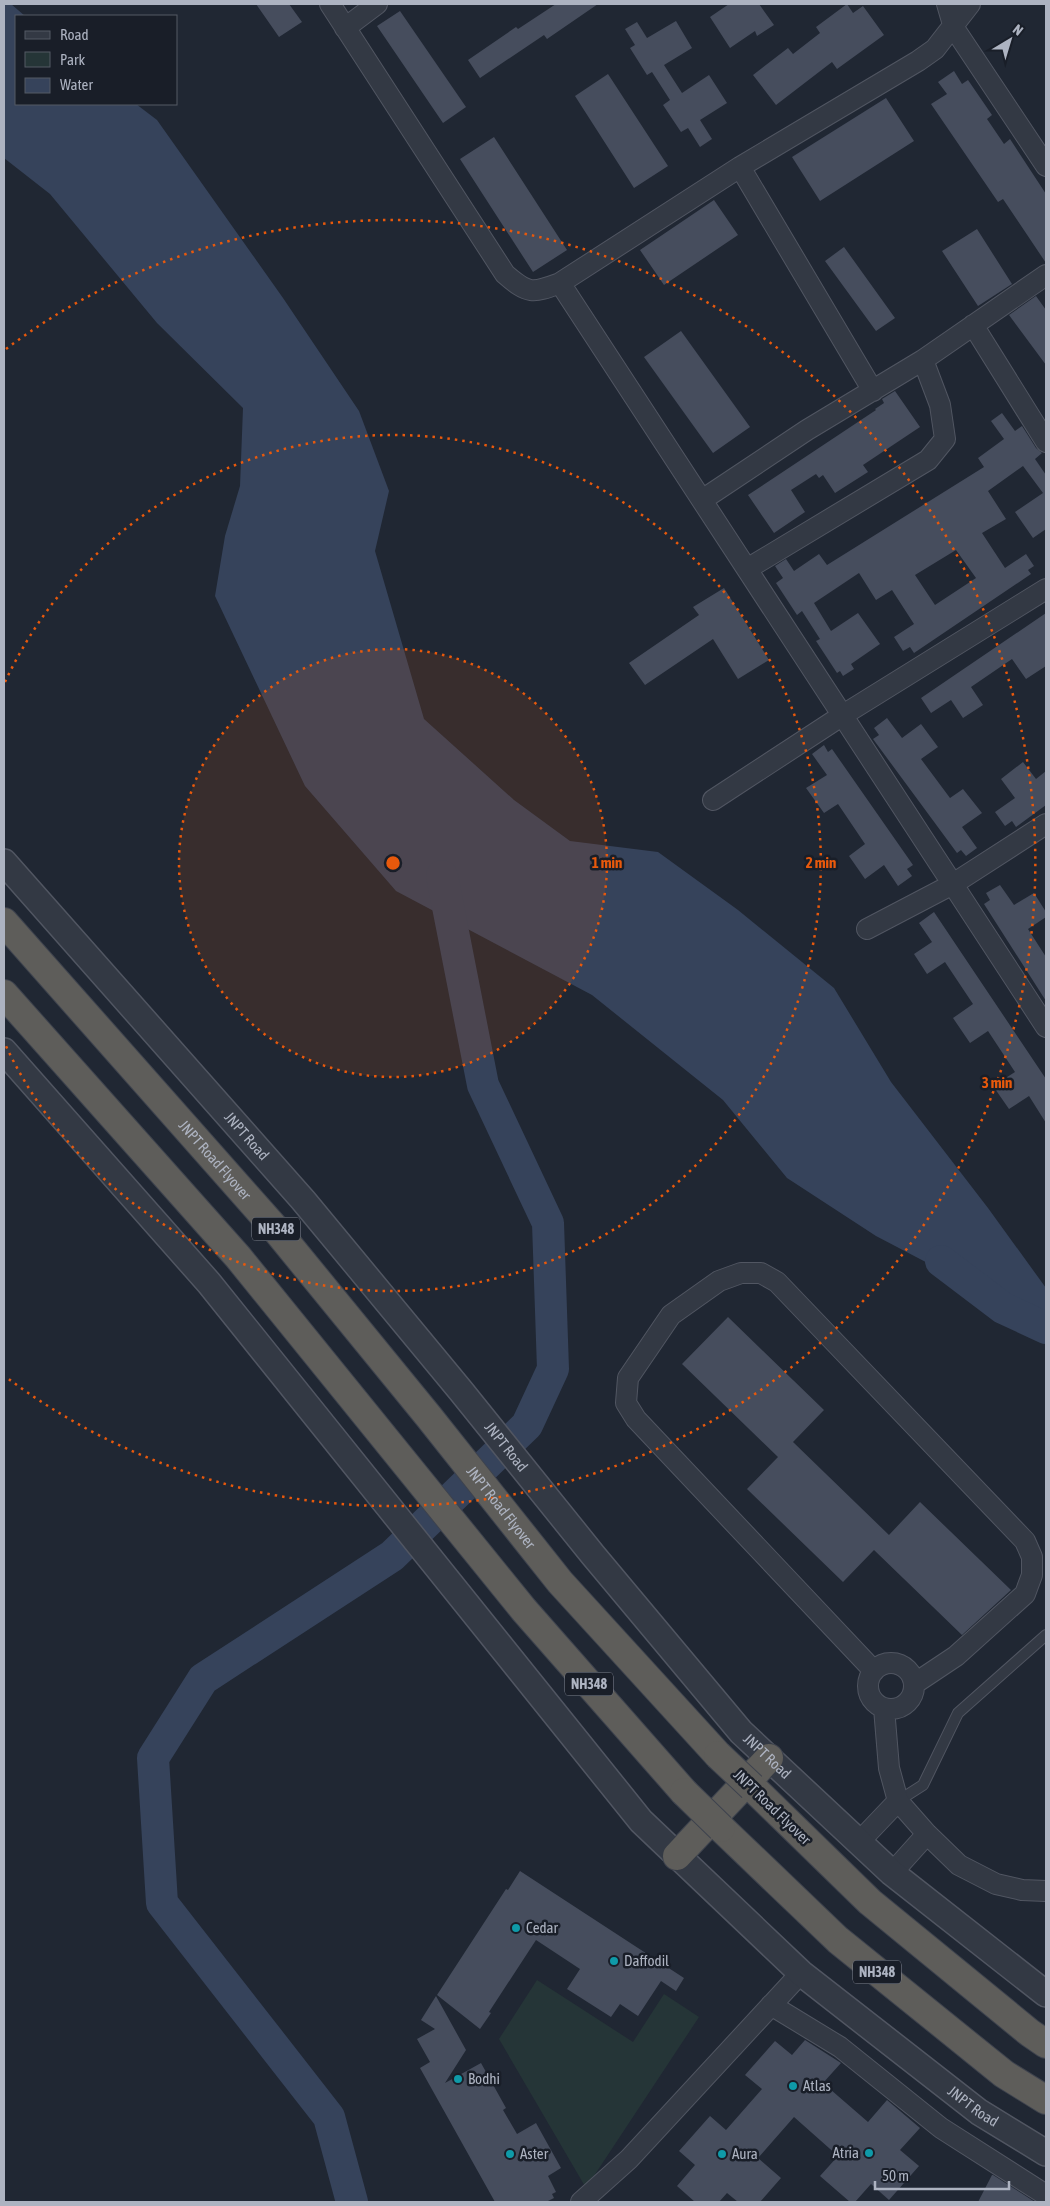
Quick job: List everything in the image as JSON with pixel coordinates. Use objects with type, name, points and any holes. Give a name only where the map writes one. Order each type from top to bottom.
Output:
[{"type":"highway","name":"JNPT Road Flyover","points":[[4,922],[273,1226],[429,1417],[560,1582],[718,1755],[870,1902],[1046,2044]]},
{"type":"highway","name":"NH348","points":[[4,994],[238,1257],[524,1610],[684,1792],[838,1940],[1004,2074],[1046,2100]]},
{"type":"highway","points":[[677,1856],[769,1758]]},
{"type":"street","points":[[330,4],[505,274],[519,286],[536,292],[560,283],[740,167],[918,61],[936,49],[954,28],[970,4]]},
{"type":"street","points":[[345,28],[377,4]]},
{"type":"street","points":[[947,4],[954,28],[1046,166]]},
{"type":"street","points":[[740,167],[872,391]]},
{"type":"street","points":[[702,500],[807,430],[923,360],[1046,274]]},
{"type":"street","points":[[560,283],[1046,1027]]},
{"type":"street","points":[[974,325],[1046,442]]},
{"type":"street","points":[[747,569],[928,460],[944,439],[940,404],[923,360]]},
{"type":"street","points":[[713,800],[843,715],[1046,589]]},
{"type":"street","points":[[867,930],[953,884],[1046,824]]},
{"type":"street","name":"JNPT Road","points":[[4,862],[303,1200],[461,1391],[593,1555],[741,1732],[892,1873],[1046,1994]]},
{"type":"street","name":"JNPT Road","points":[[4,1051],[209,1283],[641,1821],[801,1973],[979,2112],[1046,2153]]},
{"type":"street","points":[[874,1671],[636,1419],[626,1403],[628,1378],[671,1314],[720,1281],[741,1273],[761,1273],[777,1282],[1025,1541],[1032,1558],[1032,1574],[1025,1594],[956,1656],[914,1684]]},
{"type":"street","points":[[895,1664],[908,1671],[914,1684],[913,1692],[905,1704],[891,1709],[877,1704],[869,1692],[870,1677],[874,1671],[880,1666],[895,1664]]},
{"type":"street","points":[[884,1708],[889,1768],[898,1801],[927,1834],[959,1865],[996,1884],[1022,1890],[1046,1891]]},
{"type":"street","points":[[859,1842],[898,1801]]},
{"type":"street","points":[[892,1873],[927,1834]]},
{"type":"street","points":[[581,2202],[629,2159],[801,1973]]},
{"type":"street","points":[[771,2005],[840,2046],[941,2128],[1046,2195]]},
{"type":"lane","points":[[898,1801],[923,1785],[958,1713],[1046,1635]]},
{"type":"green space","points":[[537,1980],[633,2042],[664,1994],[699,2017],[586,2188],[499,2039]]},
{"type":"water","points":[[4,4],[11,4],[24,15],[15,15],[15,105],[137,105],[157,120],[283,298],[359,411],[389,491],[375,551],[424,719],[514,800],[570,841],[658,852],[738,910],[834,988],[891,1082],[988,1208],[1046,1288],[1046,1325],[876,1236],[787,1178],[723,1100],[592,995],[396,891],[305,786],[215,596],[225,536],[240,486],[243,408],[157,323],[50,194],[4,158]]},
{"type":"building","points":[[256,4],[289,4],[302,22],[279,37]]},
{"type":"building","points":[[556,4],[598,4],[547,39],[544,35],[480,78],[468,60],[516,27],[518,29]]},
{"type":"building","points":[[729,4],[759,4],[774,25],[757,36],[755,31],[730,48],[710,17]]},
{"type":"building","points":[[847,4],[853,13],[863,6],[884,35],[837,69],[832,62],[776,105],[753,75],[788,48],[793,54],[820,33],[816,27]]},
{"type":"building","points":[[400,11],[466,107],[443,123],[377,26]]},
{"type":"building","points":[[676,21],[692,48],[664,65],[682,93],[709,75],[727,103],[700,120],[712,139],[700,147],[688,128],[681,132],[663,105],[670,100],[652,72],[647,75],[630,48],[635,45],[625,29],[637,22],[647,38]]},
{"type":"building","points":[[954,71],[962,84],[968,80],[992,115],[987,119],[1004,144],[1010,139],[1046,194],[1046,263],[1003,199],[998,202],[931,104],[947,94],[938,82]]},
{"type":"building","points":[[608,74],[668,166],[634,188],[575,96]]},
{"type":"building","points":[[886,98],[914,141],[820,201],[792,157]]},
{"type":"building","points":[[494,137],[567,250],[533,272],[460,159]]},
{"type":"building","points":[[714,200],[738,235],[664,285],[640,250]]},
{"type":"building","points":[[977,229],[1012,284],[978,306],[942,251]]},
{"type":"building","points":[[844,247],[895,318],[876,331],[825,261]]},
{"type":"building","points":[[1036,296],[1046,310],[1046,365],[1009,315]]},
{"type":"building","points":[[681,331],[750,427],[713,453],[644,357]]},
{"type":"building","points":[[895,391],[920,427],[863,465],[868,472],[835,493],[823,475],[819,478],[816,474],[791,490],[805,512],[774,533],[748,495],[876,410],[884,403],[882,399]]},
{"type":"building","points":[[1002,413],[1015,431],[1022,426],[1036,448],[1042,453],[1035,459],[1046,475],[1046,529],[1033,538],[1015,512],[1043,493],[1023,466],[988,491],[1006,519],[982,533],[1005,568],[1026,554],[1034,566],[1028,570],[1031,574],[914,653],[910,647],[903,651],[894,637],[914,624],[892,590],[876,600],[859,573],[814,603],[831,631],[858,613],[880,644],[851,664],[854,669],[843,676],[840,671],[837,673],[816,641],[820,639],[802,611],[797,615],[776,583],[783,578],[775,566],[786,559],[794,571],[819,554],[827,565],[984,467],[978,458],[1004,439],[991,421]],"holes":[[[956,550],[976,578],[935,605],[915,575]]]},
{"type":"building","points":[[724,588],[769,660],[738,679],[713,639],[645,685],[629,663],[699,615],[693,607]]},
{"type":"building","points":[[1046,613],[1046,666],[1026,679],[1012,659],[971,687],[983,705],[963,718],[951,700],[931,713],[921,698]]},
{"type":"building","points":[[887,718],[902,738],[921,724],[938,747],[921,759],[950,798],[963,789],[982,813],[962,827],[977,848],[966,856],[961,850],[957,853],[873,739],[879,735],[874,728]]},
{"type":"building","points":[[824,745],[828,752],[832,749],[913,865],[907,869],[912,876],[898,886],[884,865],[865,879],[849,856],[865,844],[838,804],[824,813],[806,788],[827,775],[812,754]]},
{"type":"building","points":[[1023,762],[1036,779],[1046,771],[1046,805],[1016,827],[1012,821],[1005,826],[995,812],[1015,798],[1001,779]]},
{"type":"building","points":[[1000,885],[1014,905],[1034,893],[1046,912],[1046,917],[1028,929],[1046,957],[1046,1001],[984,904],[990,900],[986,893]]},
{"type":"building","points":[[934,912],[1046,1079],[1046,1123],[1029,1096],[1009,1109],[993,1086],[1015,1072],[988,1031],[970,1043],[953,1018],[973,1004],[945,962],[927,974],[914,954],[932,942],[919,923]]},
{"type":"building","points":[[728,1317],[824,1410],[793,1442],[889,1535],[920,1502],[1011,1590],[962,1635],[874,1550],[843,1582],[747,1489],[778,1457],[682,1364]]},
{"type":"building","points":[[520,1871],[684,1978],[676,1991],[661,1981],[638,2016],[620,2004],[611,2017],[567,1989],[580,1969],[536,1940],[480,2029],[437,1995],[506,1889],[508,1890]]},
{"type":"building","points":[[436,1996],[466,2050],[445,2083],[481,2063],[506,2108],[503,2110],[517,2134],[536,2123],[561,2168],[548,2176],[556,2192],[552,2194],[554,2198],[546,2202],[495,2202],[420,2068],[430,2062],[417,2039],[435,2029],[421,2020]]},
{"type":"building","points":[[805,2040],[841,2063],[823,2083],[868,2122],[887,2100],[920,2128],[900,2150],[919,2166],[889,2200],[871,2184],[855,2202],[850,2202],[820,2176],[838,2156],[794,2117],[758,2158],[781,2178],[760,2202],[738,2202],[727,2193],[719,2202],[695,2202],[677,2186],[695,2165],[679,2151],[710,2116],[726,2130],[762,2089],[745,2075],[775,2041],[792,2055]]},
{"type":"building","points":[[993,2175],[1035,2202],[978,2202]]},
{"type":"waterway","points":[[352,2202],[329,2117],[162,1903],[153,1758],[203,1679],[392,1556],[527,1425],[553,1369],[548,1223],[483,1085],[442,876]]},
{"type":"waterway","points":[[941,1261],[1003,1308],[1046,1328]]},
{"type":"place","name":"Cedar","points":[[516,1928]]},
{"type":"place","name":"Daffodil","points":[[614,1961]]},
{"type":"place","name":"Bodhi","points":[[458,2079]]},
{"type":"place","name":"Atlas","points":[[793,2086]]},
{"type":"place","name":"Atria","points":[[869,2153]]},
{"type":"place","name":"Aster","points":[[510,2154]]},
{"type":"place","name":"Aura","points":[[722,2154]]}]
